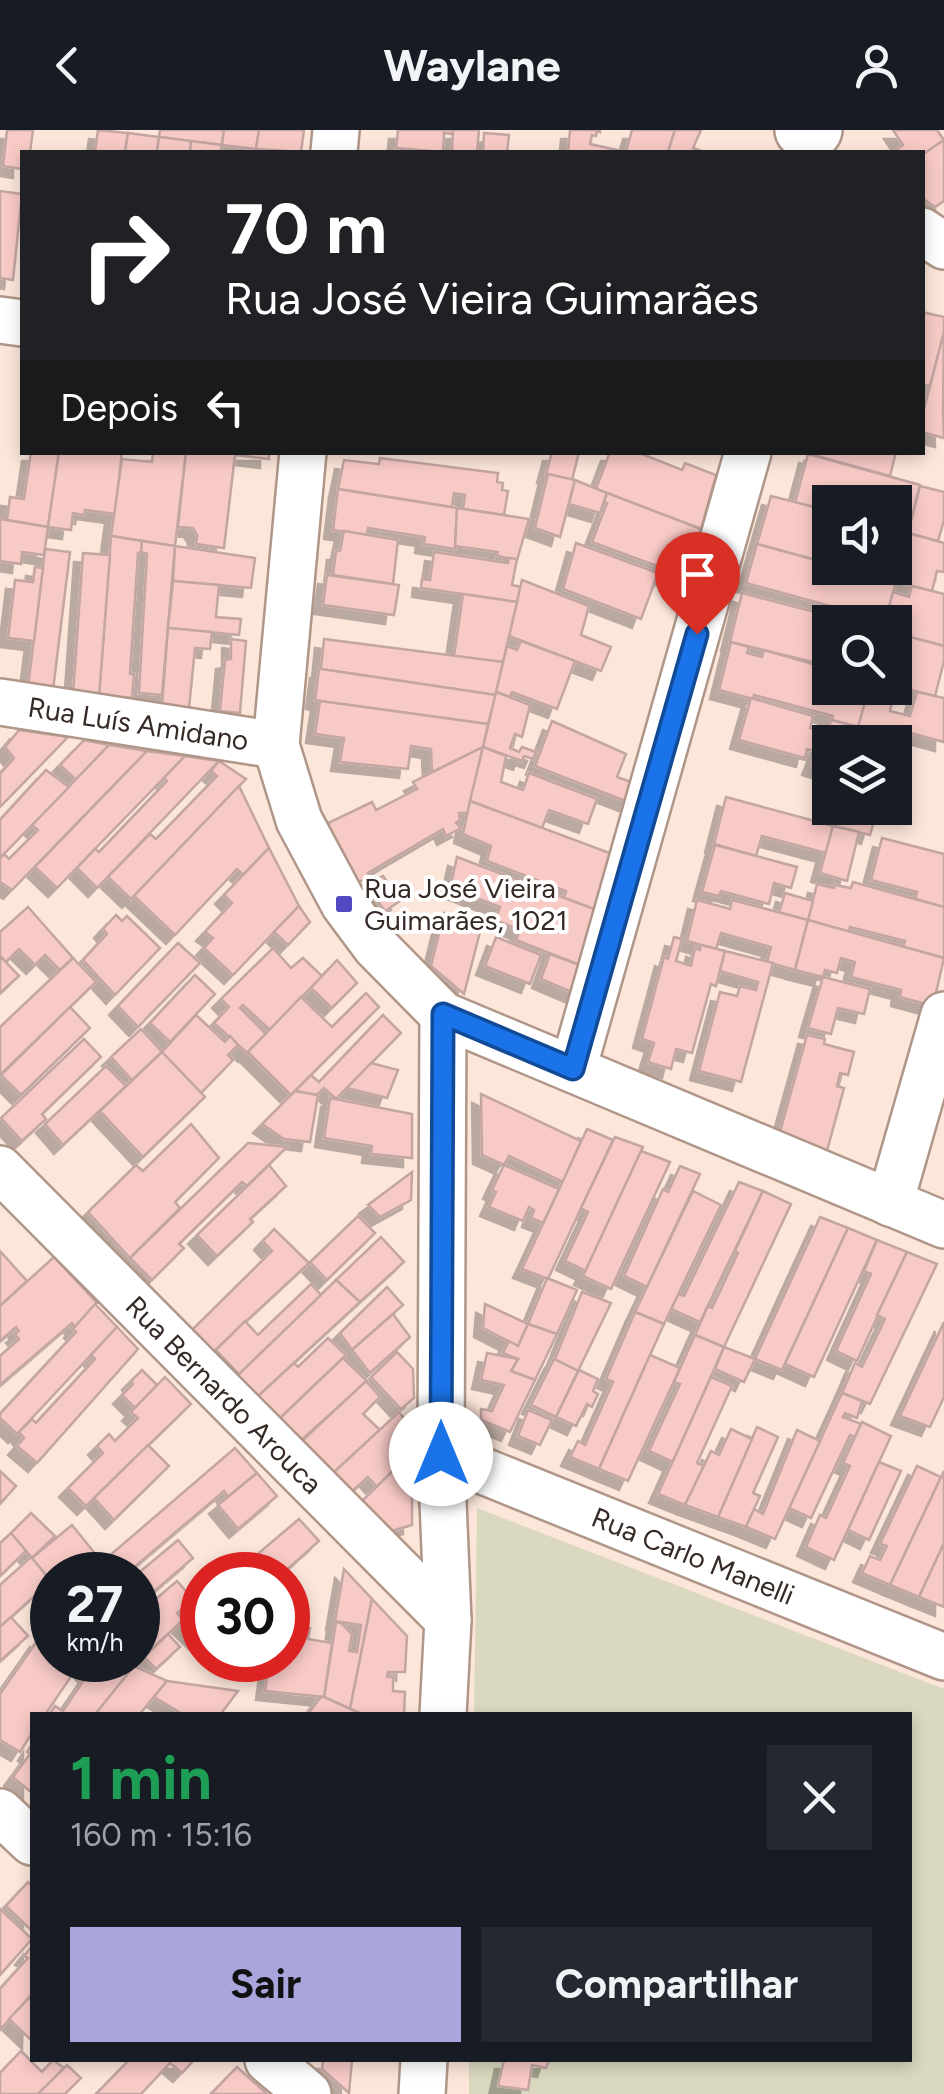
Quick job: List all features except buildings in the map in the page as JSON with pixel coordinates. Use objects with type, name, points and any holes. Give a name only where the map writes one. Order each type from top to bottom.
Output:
[{"type":"street","points":[[303,455],[276,746],[298,820],[344,904],[376,947],[443,1014],[944,1225]]},
{"type":"street","points":[[573,1069],[747,455]]},
{"type":"street","name":"Rua Luís Amidano","points":[[0,702],[276,746]]},
{"type":"street","points":[[443,1014],[441,1454],[448,1620],[443,1712]]},
{"type":"street","points":[[890,1203],[944,1015]]},
{"type":"street","name":"Rua Bernardo Arouca","points":[[0,1169],[448,1620]]},
{"type":"street","name":"Rua Carlo Manelli","points":[[441,1454],[944,1657]]},
{"type":"street","points":[[0,1812],[30,1840]]},
{"type":"street","points":[[270,2062],[308,2094]]},
{"type":"street","points":[[422,2094],[424,2062]]},
{"type":"shaded area","points":[[477,1508],[944,1689],[944,2094],[469,2094],[469,2062],[912,2062],[912,1712],[474,1712]]},
{"type":"place","name":"Rua José Vieira Guimarães, 1021","points":[[344,904]]},
{"type":"route","points":[[441,1454],[443,1014],[573,1069],[697,634]]}]
